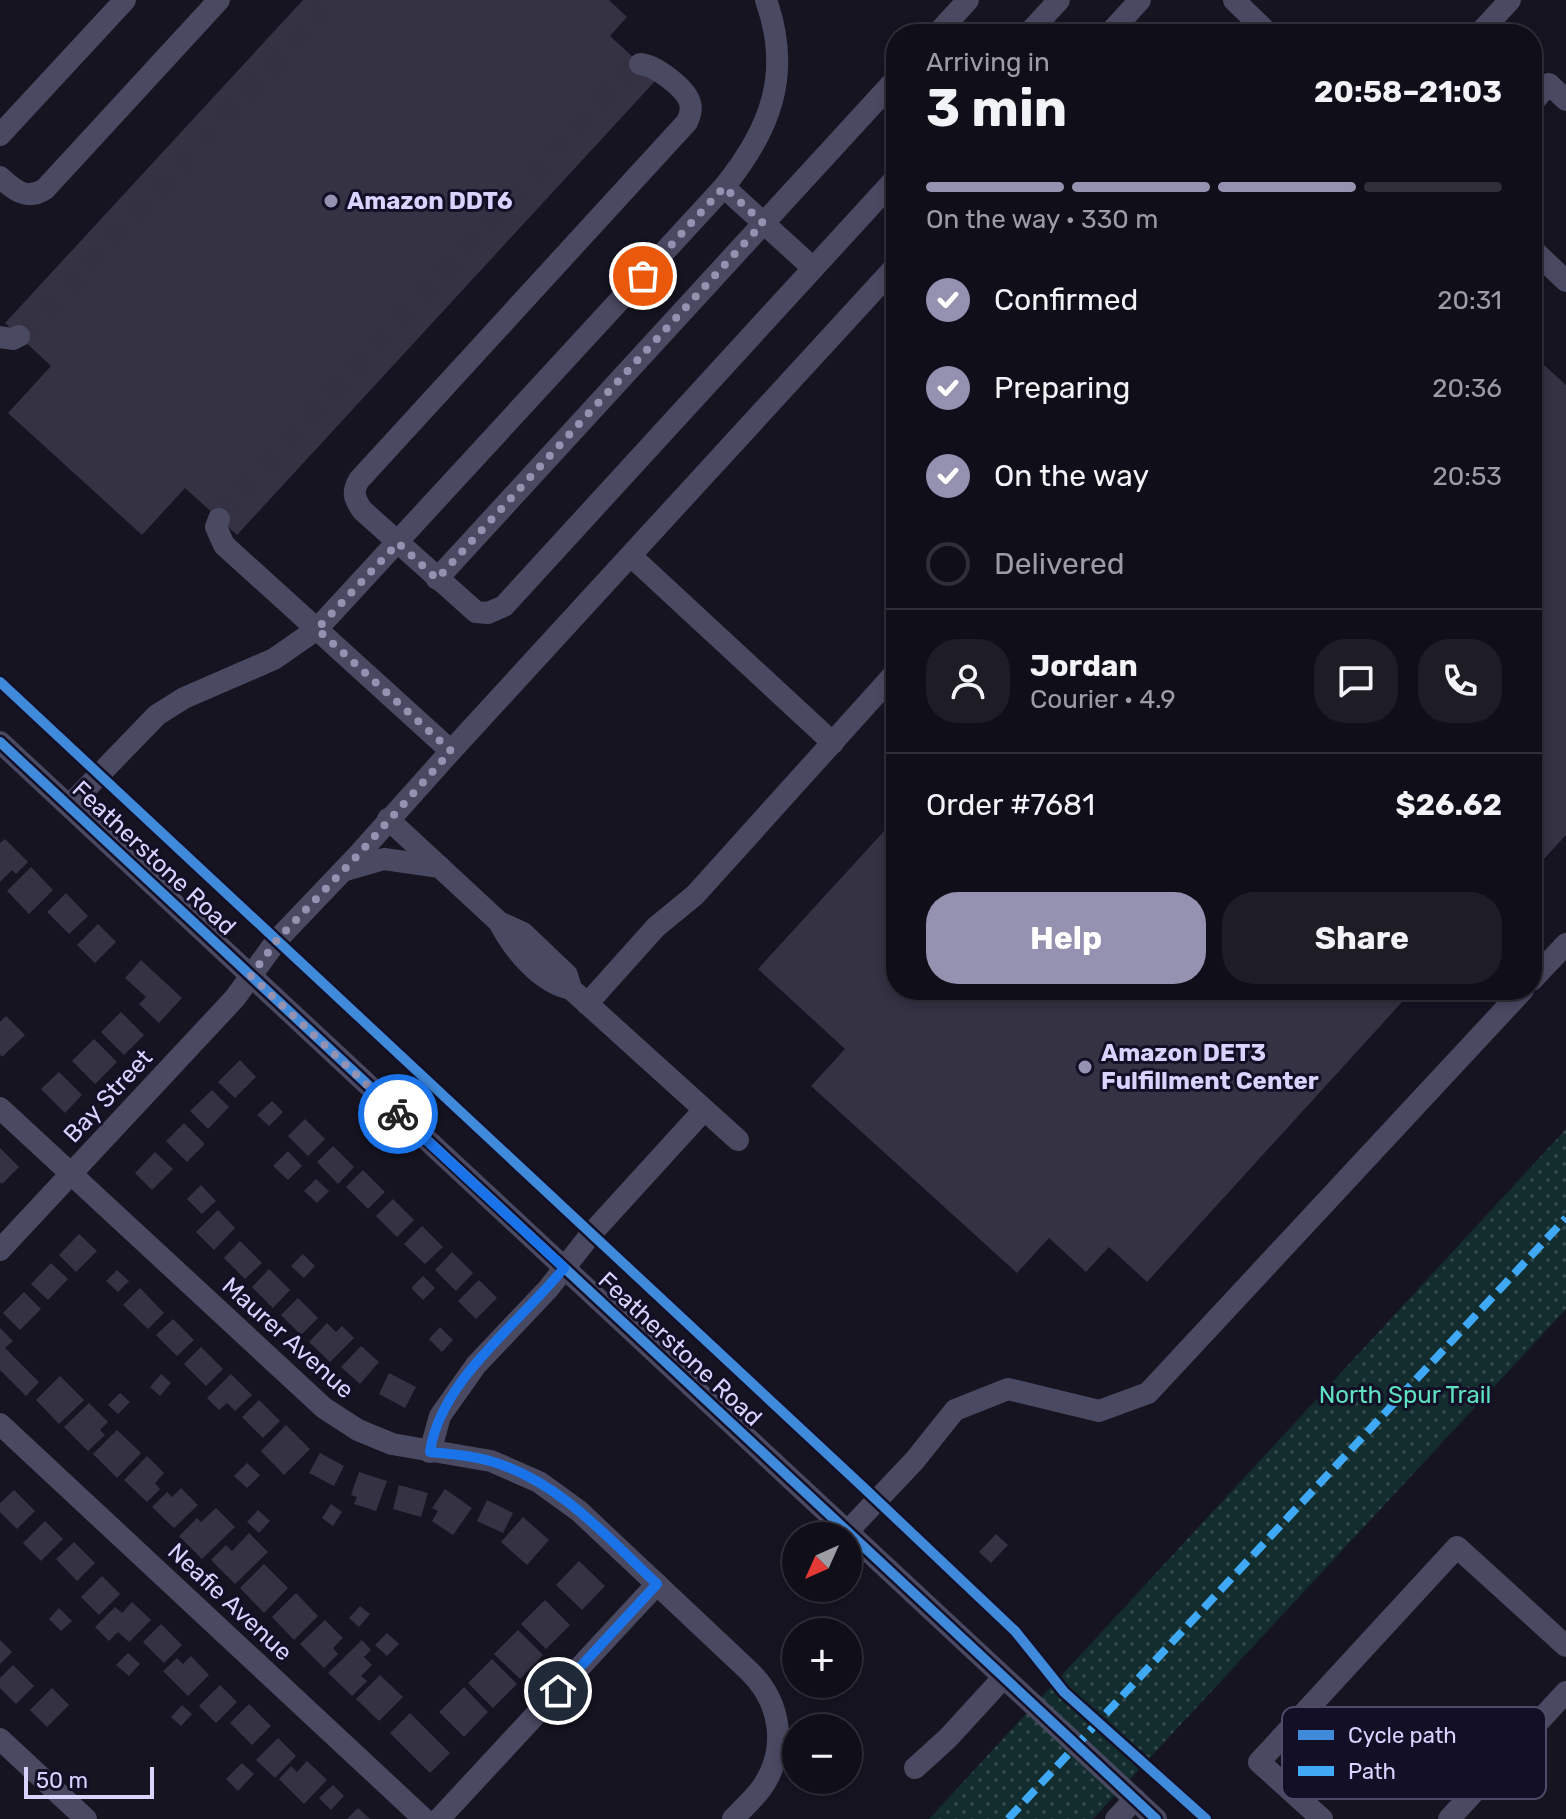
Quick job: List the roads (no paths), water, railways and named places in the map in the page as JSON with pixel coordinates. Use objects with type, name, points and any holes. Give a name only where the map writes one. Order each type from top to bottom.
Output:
[{"type":"street","points":[[0,135],[125,0]]},
{"type":"street","points":[[0,177],[25,195],[37,195],[45,189],[219,0]]},
{"type":"street","points":[[69,806],[157,715],[184,698],[274,659],[317,629],[724,187],[757,142],[775,89],[778,62],[775,33],[766,0]]},
{"type":"street","points":[[946,24],[968,0]]},
{"type":"street","points":[[1037,24],[1059,0]]},
{"type":"street","points":[[1118,24],[1140,0]]},
{"type":"street","points":[[1234,0],[1259,24]]},
{"type":"street","points":[[1488,24],[1510,0]]},
{"type":"street","points":[[640,64],[659,69],[683,92],[690,101],[691,114],[687,122],[354,489],[355,500],[362,510],[476,612],[488,613],[504,606],[886,189]]},
{"type":"street","points":[[1542,92],[1549,84],[1566,100]]},
{"type":"street","points":[[437,579],[886,90]]},
{"type":"street","points":[[724,187],[813,268]]},
{"type":"street","points":[[1542,258],[1566,281]]},
{"type":"street","name":"Bay Street","points":[[0,1250],[235,998],[277,940],[886,277]]},
{"type":"street","points":[[219,519],[216,527],[224,545],[451,751]]},
{"type":"street","points":[[631,556],[833,743]]},
{"type":"street","points":[[579,996],[695,895],[886,683]]},
{"type":"street","name":"Featherstone Road","points":[[0,742],[836,1522]]},
{"type":"street","points":[[388,819],[499,922],[523,933],[567,975],[579,996],[738,1140]]},
{"type":"street","points":[[341,871],[384,859],[440,867]]},
{"type":"street","points":[[1542,969],[1566,944]]},
{"type":"street","points":[[856,1522],[915,1460],[955,1410],[1008,1389],[1099,1411],[1148,1393],[1514,1000]]},
{"type":"street","name":"Maurer Avenue","points":[[0,1108],[313,1400],[336,1417],[392,1444],[491,1461],[539,1482],[579,1511],[756,1677],[773,1706],[778,1731],[777,1751],[768,1778],[733,1819]]},
{"type":"street","points":[[430,1452],[436,1422],[476,1365],[704,1110]]},
{"type":"street","name":"Neafie Avenue","points":[[0,1424],[424,1819]]},
{"type":"street","name":"Featherstone Road","points":[[862,1546],[1156,1819]]},
{"type":"street","points":[[1310,1707],[1457,1547],[1566,1646]]},
{"type":"street","points":[[439,1819],[657,1584]]},
{"type":"street","points":[[915,1768],[948,1738],[1003,1678]]},
{"type":"street","points":[[1546,1714],[1566,1692]]},
{"type":"street","points":[[1282,1737],[1259,1762],[1282,1783]]},
{"type":"street","points":[[0,1739],[86,1819]]},
{"type":"street","points":[[1116,1819],[1135,1799]]},
{"type":"street","points":[[1300,1799],[1322,1819]]},
{"type":"street","points":[[1449,1819],[1467,1799]]},
{"type":"tunnel","points":[[19,336],[28,330],[333,0]]},
{"type":"tunnel","points":[[219,519],[223,511],[631,68],[640,64]]},
{"type":"place","name":"Amazon DDT6","points":[[331,201]]},
{"type":"place","name":"Amazon DET3 Fulfillment Center","points":[[1085,1067]]},
{"type":"park label","name":"North Spur Trail","points":[[1405,1395]]}]
